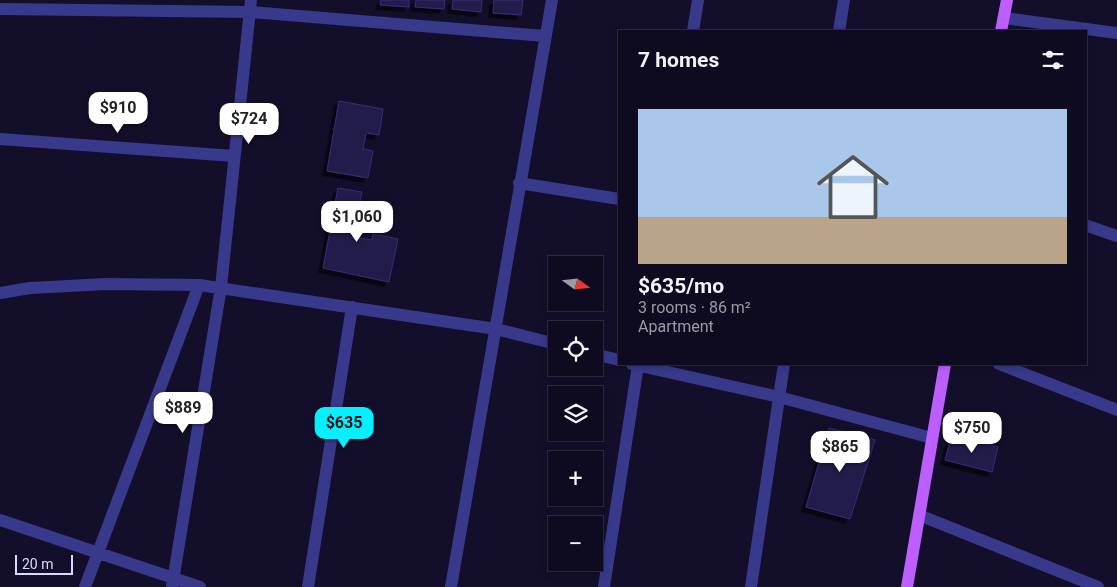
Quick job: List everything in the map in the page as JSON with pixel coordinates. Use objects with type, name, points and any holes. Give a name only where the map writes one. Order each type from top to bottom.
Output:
[{"type":"main road","points":[[1001,30],[1007,0]]},
{"type":"main road","points":[[907,587],[945,365]]},
{"type":"street","points":[[450,587],[552,0]]},
{"type":"street","points":[[693,30],[698,0]]},
{"type":"street","points":[[840,30],[844,0]]},
{"type":"street","points":[[0,9],[250,6],[546,36]]},
{"type":"street","points":[[173,584],[221,287],[250,6]]},
{"type":"street","points":[[1004,18],[1117,33]]},
{"type":"street","points":[[0,139],[234,156]]},
{"type":"street","points":[[519,183],[618,199]]},
{"type":"street","points":[[1087,226],[1117,236]]},
{"type":"street","points":[[0,293],[30,288],[106,284],[199,285],[496,329],[548,342]]},
{"type":"street","points":[[85,587],[199,285]]},
{"type":"street","points":[[308,587],[352,307]]},
{"type":"street","points":[[603,356],[618,360]]},
{"type":"street","points":[[604,587],[635,365]]},
{"type":"street","points":[[639,365],[779,397],[932,438]]},
{"type":"street","points":[[751,587],[784,365]]},
{"type":"street","points":[[1002,365],[1117,410]]},
{"type":"street","points":[[920,515],[1098,587]]},
{"type":"street","points":[[0,520],[99,554],[173,584],[200,587]]},
{"type":"building","points":[[381,0],[409,0],[409,7],[380,5]]},
{"type":"building","points":[[416,0],[445,0],[444,9],[415,7]]},
{"type":"building","points":[[453,0],[482,0],[481,12],[452,9]]},
{"type":"building","points":[[494,0],[523,0],[521,15],[493,13]]},
{"type":"building","points":[[339,101],[383,109],[379,135],[366,133],[363,149],[373,151],[368,178],[327,171]]},
{"type":"building","points":[[338,188],[362,192],[353,237],[372,240],[373,234],[398,239],[389,282],[323,268]]},
{"type":"building","points":[[829,428],[875,440],[850,519],[806,507]]},
{"type":"building","points":[[952,435],[998,447],[992,472],[945,460]]}]
